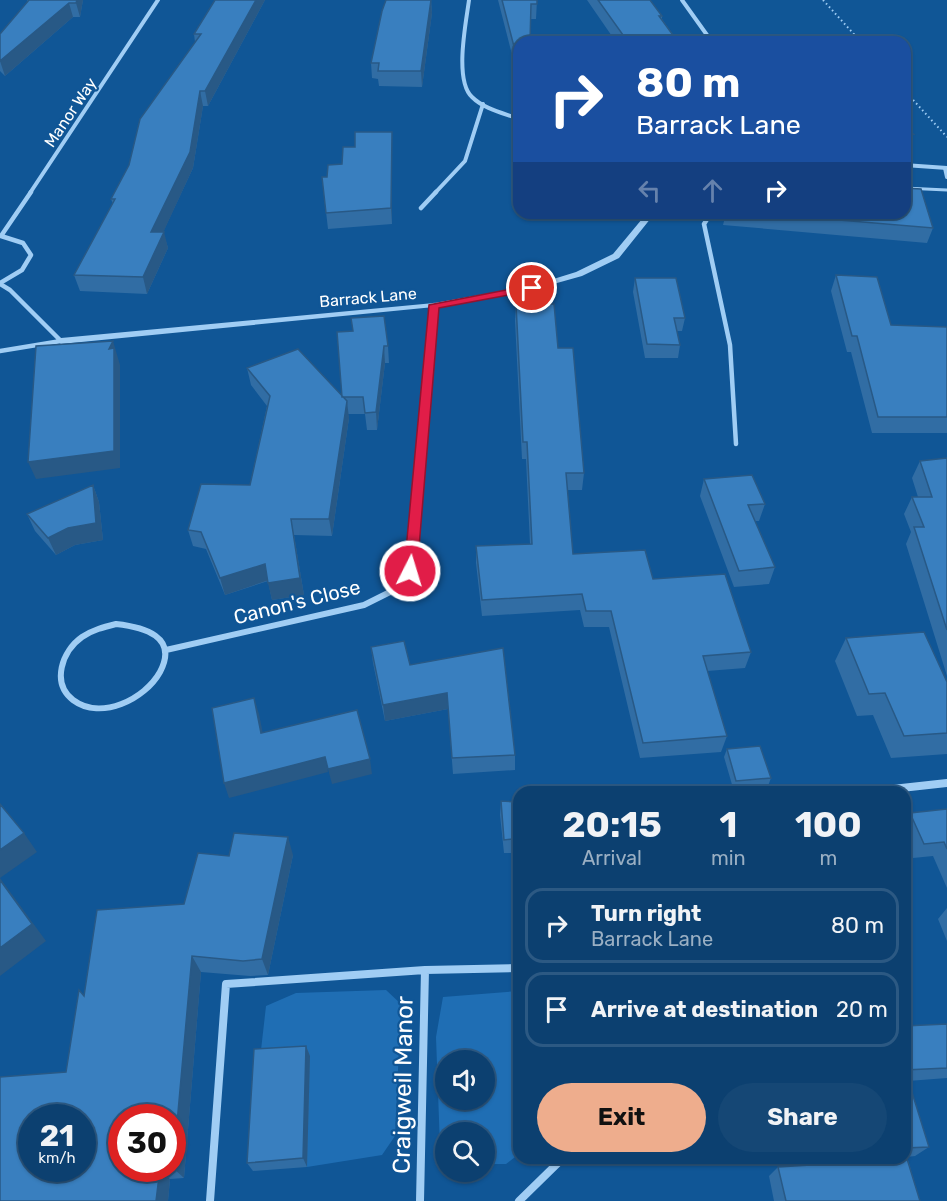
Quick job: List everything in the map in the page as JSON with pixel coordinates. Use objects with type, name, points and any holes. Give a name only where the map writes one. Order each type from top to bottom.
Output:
[{"type":"street","name":"Manor Way","points":[[1,236],[158,0]]},
{"type":"street","points":[[469,0],[463,76],[468,93],[483,104],[513,116]]},
{"type":"street","points":[[682,0],[690,16],[707,36]]},
{"type":"street","points":[[421,208],[465,161],[483,104]]},
{"type":"street","points":[[911,166],[946,168],[947,177]]},
{"type":"street","name":"Barrack Lane","points":[[0,351],[61,341],[434,305],[532,288],[579,274],[616,256],[646,219]]},
{"type":"street","points":[[707,219],[704,224],[730,345],[736,444]]},
{"type":"street","points":[[1,236],[23,242],[29,248],[31,255],[22,270],[0,284],[10,290],[61,341]]},
{"type":"street","name":"Canon's Close","points":[[166,650],[364,605],[404,585],[410,571],[434,305]]},
{"type":"street","points":[[130,624],[143,627],[161,640],[166,650],[161,675],[153,687],[124,704],[108,708],[84,705],[66,694],[60,683],[59,670],[73,645],[102,627],[130,624]]},
{"type":"street","points":[[911,787],[947,783]]},
{"type":"street","name":"Craigweil Manor","points":[[210,1201],[226,984],[425,970],[513,968]]},
{"type":"street","name":"Craigweil Manor","points":[[420,1201],[425,970]]},
{"type":"street","points":[[519,1201],[557,1164]]},
{"type":"lane","points":[[911,188],[947,190]]},
{"type":"path","points":[[823,0],[856,36]]},
{"type":"path","points":[[911,98],[947,137]]},
{"type":"shaded area","points":[[386,990],[401,1004],[395,1136],[382,1155],[307,1167],[260,1059],[266,1006],[296,993]]},
{"type":"shaded area","points":[[513,991],[513,1159],[506,1164],[495,1164],[495,1122],[439,1122],[439,1110],[495,1110],[495,1050],[436,1050],[436,1037],[443,997]]},
{"type":"building","points":[[29,0],[77,0],[76,3],[69,3],[0,61],[0,34]]},
{"type":"building","points":[[215,0],[256,0],[205,91],[200,91],[190,152],[151,232],[164,232],[143,277],[74,275],[115,199],[111,199],[129,165],[140,119],[201,34],[194,34]]},
{"type":"building","points":[[386,0],[431,0],[421,71],[378,71],[379,63],[371,63]]},
{"type":"building","points":[[502,0],[537,0],[537,4],[531,4],[530,36],[513,36],[513,43]]},
{"type":"building","points":[[598,0],[650,0],[674,36],[624,36]]},
{"type":"building","points":[[355,132],[392,132],[391,208],[326,213],[322,177],[327,177],[328,165],[342,164],[343,147],[355,147]]},
{"type":"building","points":[[911,188],[921,189],[933,228],[826,219],[911,219]]},
{"type":"building","points":[[836,275],[877,277],[891,325],[947,327],[947,417],[878,417],[857,336],[852,336]]},
{"type":"building","points":[[635,278],[676,278],[685,318],[674,318],[680,345],[647,344]]},
{"type":"building","points":[[516,304],[554,304],[558,348],[573,348],[584,473],[566,473],[573,554],[645,550],[653,579],[725,574],[751,652],[703,656],[727,736],[643,743],[611,611],[586,611],[582,594],[482,600],[476,546],[532,544],[527,442],[523,442]]},
{"type":"building","points":[[384,316],[388,346],[384,346],[376,412],[365,413],[363,397],[342,397],[337,332],[353,331],[351,318]]},
{"type":"building","points":[[113,341],[109,349],[114,348],[114,451],[28,462],[36,346]]},
{"type":"building","points":[[298,349],[347,401],[329,519],[291,519],[300,578],[268,583],[265,564],[220,578],[201,532],[188,530],[201,484],[250,485],[270,396],[247,368]]},
{"type":"building","points":[[947,458],[947,630],[914,527],[924,527],[912,497],[932,497],[920,461]]},
{"type":"building","points":[[752,475],[765,504],[748,505],[775,567],[739,571],[704,479]]},
{"type":"building","points":[[93,485],[96,523],[68,528],[48,538],[27,514]]},
{"type":"building","points":[[924,632],[947,682],[947,733],[904,736],[885,693],[869,694],[846,638]]},
{"type":"building","points":[[404,641],[410,665],[503,648],[515,755],[452,758],[447,693],[383,705],[371,647]]},
{"type":"building","points":[[254,698],[261,733],[357,710],[370,759],[328,769],[325,757],[224,783],[212,708]]},
{"type":"building","points":[[760,746],[771,778],[736,781],[727,749]]},
{"type":"building","points":[[501,801],[513,802],[513,848],[512,839],[504,840]]},
{"type":"building","points":[[0,804],[24,833],[0,850]]},
{"type":"building","points":[[947,809],[947,849],[944,842],[924,844],[911,813]]},
{"type":"building","points":[[234,833],[288,837],[262,959],[243,961],[192,956],[179,1104],[108,1104],[108,1182],[158,1182],[156,1201],[0,1201],[0,1077],[66,1072],[79,990],[84,996],[97,910],[184,904],[198,853],[229,856]]},
{"type":"building","points":[[0,880],[32,924],[0,948]]},
{"type":"building","points":[[947,1024],[947,1068],[911,1070],[911,1026]]},
{"type":"building","points":[[306,1046],[303,1158],[247,1163],[254,1049]]},
{"type":"building","points":[[911,1089],[929,1147],[911,1148]]},
{"type":"building","points":[[909,1164],[920,1201],[786,1201],[778,1167]]},
{"type":"route","points":[[410,571],[434,305],[532,288]]}]
